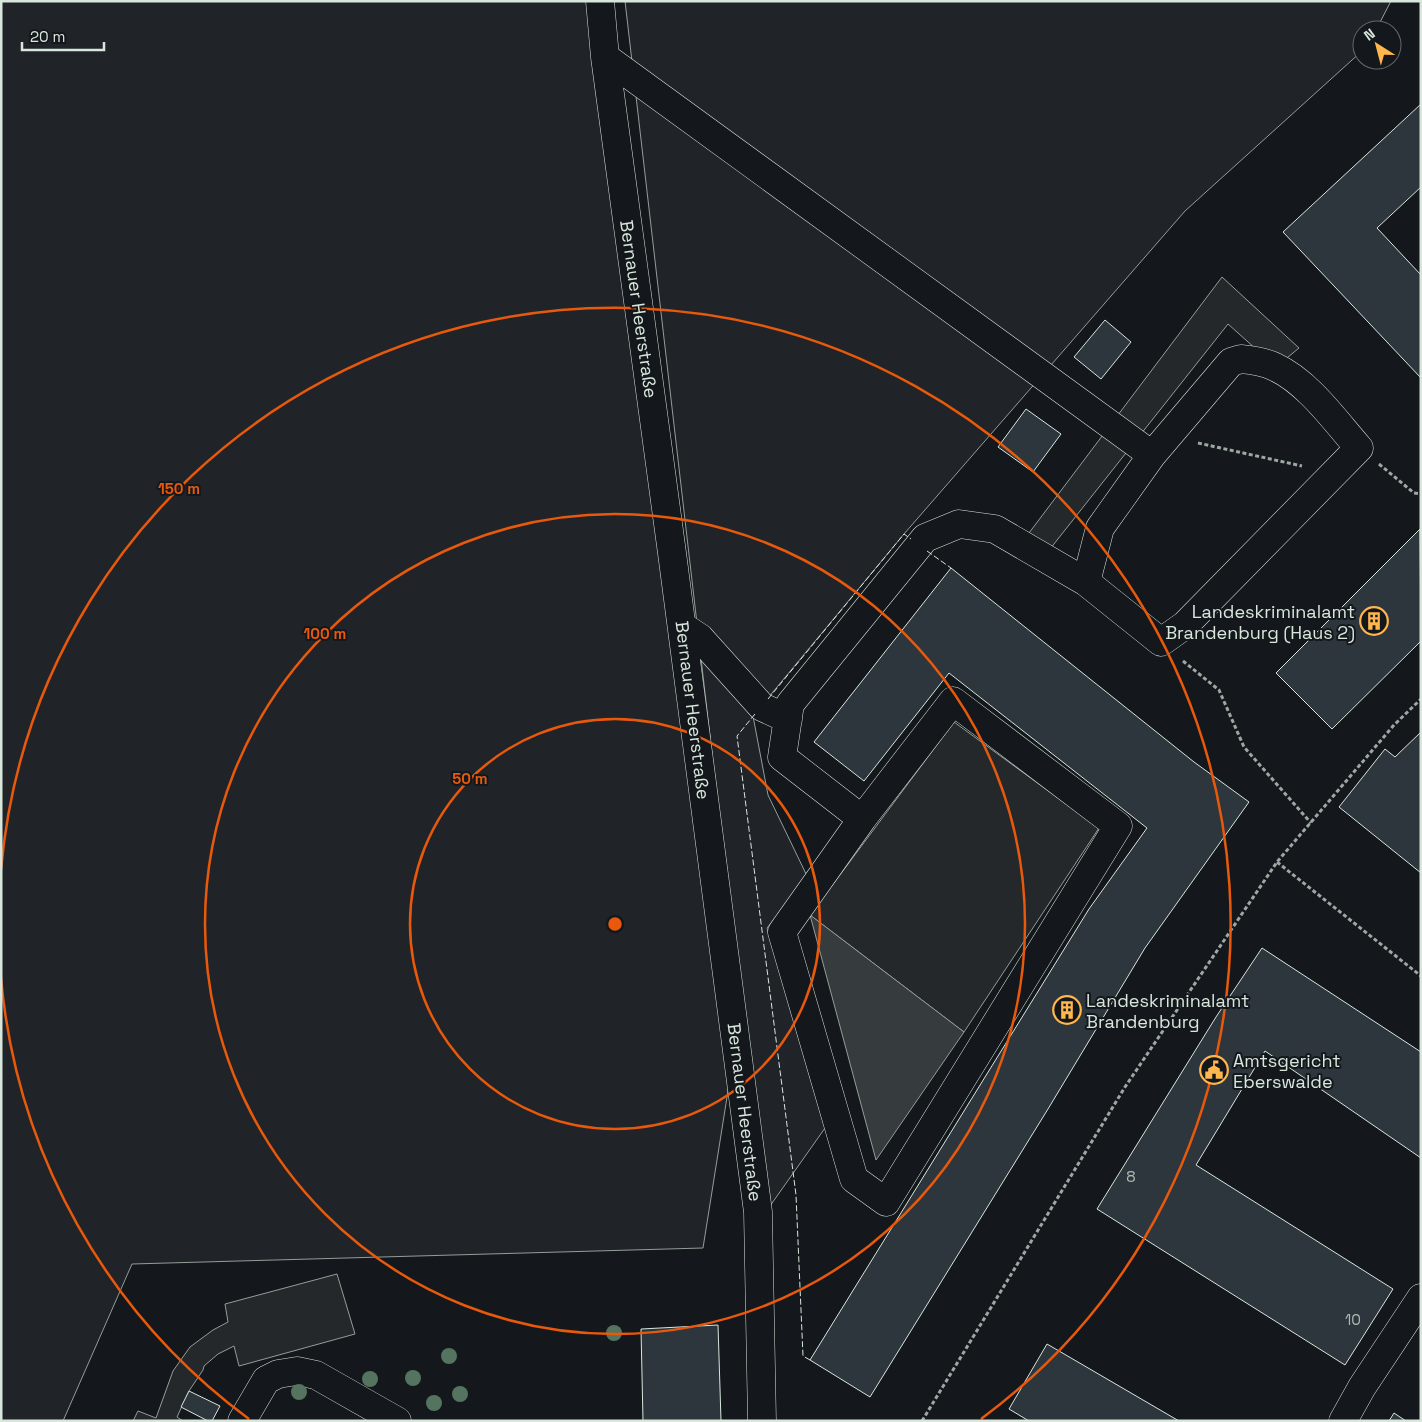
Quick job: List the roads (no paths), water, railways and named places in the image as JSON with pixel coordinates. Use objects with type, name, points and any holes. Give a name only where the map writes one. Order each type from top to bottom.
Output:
[{"type":"street","name":"Bernauer Heerstraße","points":[[600,1],[605,57],[682,626],[758,1212],[762,1421]]},
{"type":"street","points":[[605,57],[1160,446]]},
{"type":"street","points":[[862,819],[782,757],[790,704],[925,538],[959,524],[995,529],[1086,582],[1161,642],[1185,625],[1360,448],[1304,386],[1276,367],[1252,360],[1241,359],[1231,362],[1160,446],[1100,528],[1086,582]]},
{"type":"street","points":[[682,626],[700,638],[762,707],[788,719]]},
{"type":"street","points":[[954,701],[1118,826],[886,1202],[854,1179],[782,932],[862,819],[954,701]]},
{"type":"street","points":[[1343,1421],[1362,1388],[1421,1298]]},
{"type":"street","points":[[242,1421],[266,1380],[278,1374],[298,1371],[316,1375],[397,1421]]},
{"type":"place","name":"Landeskriminalamt Brandenburg (Haus 2)","points":[[1374,621]]},
{"type":"place","name":"Landeskriminalamt Brandenburg","points":[[1067,1010]]},
{"type":"place","name":"Amtsgericht Eberswalde","points":[[1214,1070]]}]
